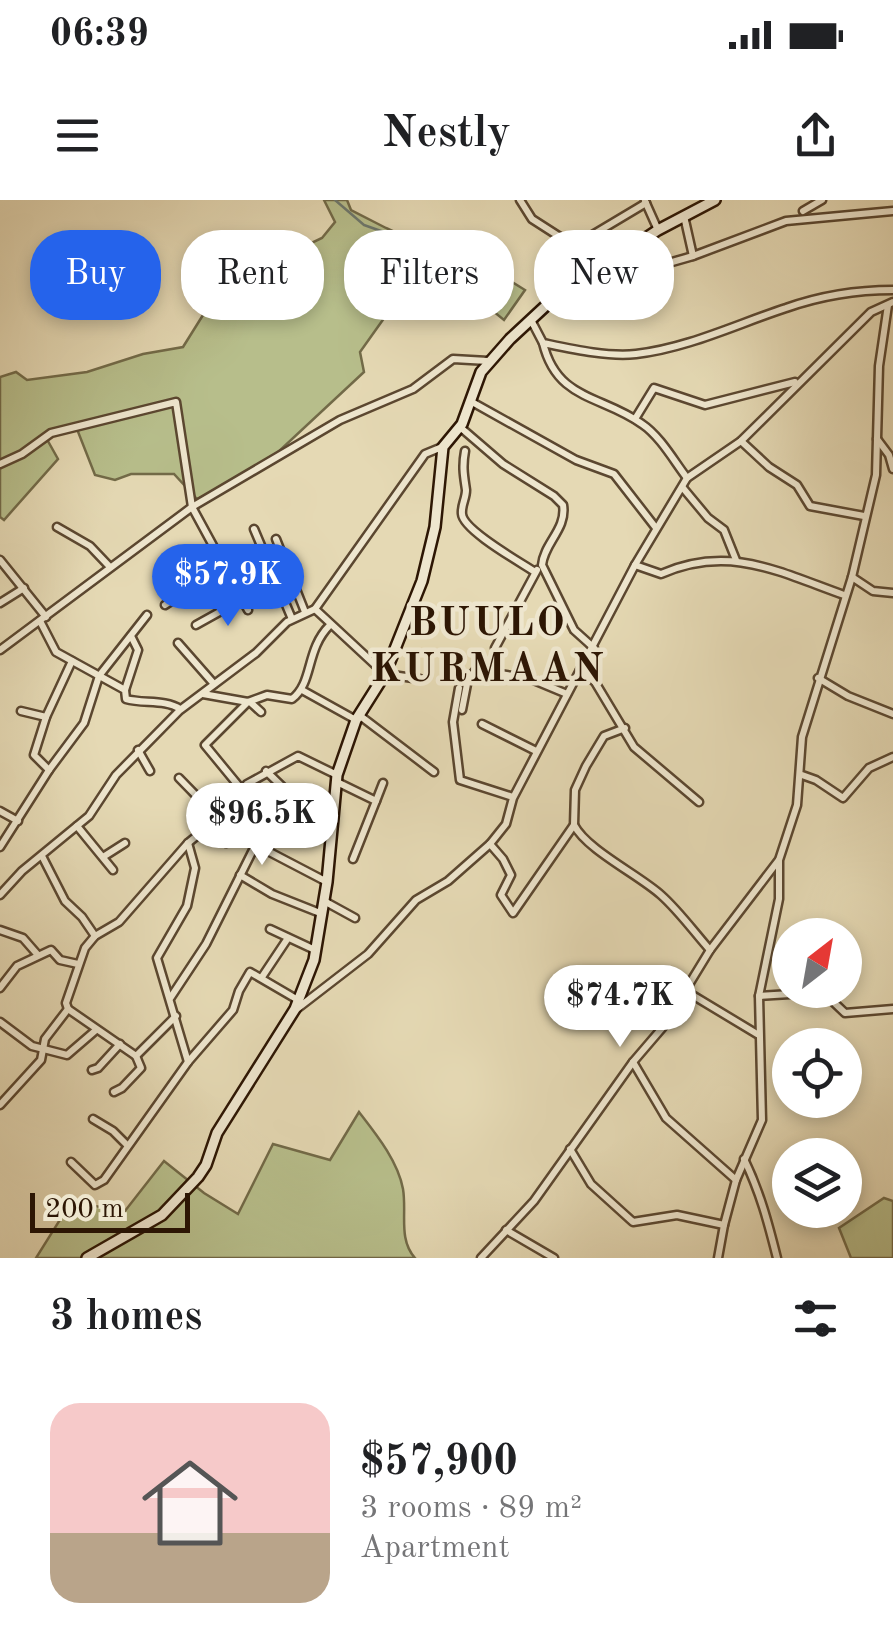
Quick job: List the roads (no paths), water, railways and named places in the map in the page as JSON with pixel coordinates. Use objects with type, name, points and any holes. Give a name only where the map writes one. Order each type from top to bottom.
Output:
[{"type":"main road","points":[[658,230],[714,200]]},
{"type":"main road","points":[[88,1258],[162,1215],[198,1177],[217,1133],[297,1005],[315,950],[327,882],[337,778],[357,718],[385,674],[432,547],[443,447],[460,427],[488,361],[534,317]]},
{"type":"street","points":[[520,200],[532,219],[549,230]]},
{"type":"street","points":[[796,200],[803,215]]},
{"type":"street","points":[[803,215],[822,200]]},
{"type":"street","points":[[599,230],[645,201],[658,230]]},
{"type":"street","points":[[674,262],[803,215],[893,210]]},
{"type":"street","points":[[684,216],[694,256]]},
{"type":"street","points":[[543,343],[634,354],[705,336],[803,303],[860,290],[893,290]]},
{"type":"street","points":[[72,1162],[98,1185],[112,1171],[188,1062],[233,1010],[238,991],[249,974],[262,977],[297,1005],[368,954],[416,900],[448,881],[490,844],[506,824],[513,798],[536,751],[635,565],[687,478],[740,441],[871,312],[890,303]]},
{"type":"street","points":[[718,1258],[736,1180],[762,1120],[758,996],[778,899],[779,860],[798,805],[802,737],[852,577],[876,475],[880,366],[890,303]]},
{"type":"street","points":[[531,320],[547,359],[568,387],[648,427],[687,478]]},
{"type":"street","points":[[0,650],[192,506],[340,420],[413,389],[452,359],[488,361]]},
{"type":"street","points":[[635,419],[654,388],[705,406],[799,382]]},
{"type":"street","points":[[0,464],[52,433],[176,402],[192,506],[248,610]]},
{"type":"street","points":[[472,402],[561,452],[614,474],[656,528]]},
{"type":"street","points":[[460,427],[563,505],[562,524],[495,648]]},
{"type":"street","points":[[876,438],[889,455],[893,469]]},
{"type":"street","points":[[740,441],[797,485],[810,506],[864,516]]},
{"type":"street","points":[[0,895],[22,870],[90,816],[116,775],[180,710],[256,653],[292,619],[315,609],[426,454],[443,447]]},
{"type":"street","points":[[465,452],[464,521],[483,537],[538,568],[574,630],[594,648]]},
{"type":"street","points":[[682,488],[724,530],[736,560]]},
{"type":"street","points":[[58,527],[90,546],[110,566]]},
{"type":"street","points":[[254,528],[292,619]]},
{"type":"street","points":[[276,540],[305,613]]},
{"type":"street","points":[[0,560],[25,588],[56,652],[125,690]]},
{"type":"street","points":[[635,565],[661,574],[686,563],[750,561],[844,595]]},
{"type":"street","points":[[165,604],[223,568]]},
{"type":"street","points":[[852,577],[873,591],[893,593]]},
{"type":"street","points":[[0,603],[25,588]]},
{"type":"street","points":[[196,625],[241,600]]},
{"type":"street","points":[[315,609],[385,674],[420,679]]},
{"type":"street","points":[[0,847],[84,723],[99,676],[147,614]]},
{"type":"street","points":[[242,790],[204,745],[249,702],[267,696],[292,699],[302,690],[314,645],[330,625]]},
{"type":"street","points":[[131,636],[138,650],[125,690],[128,700],[172,704],[180,710]]},
{"type":"street","points":[[178,642],[214,684]]},
{"type":"street","points":[[49,770],[34,755],[46,717],[72,661]]},
{"type":"street","points":[[462,710],[468,679],[476,670],[531,679],[567,694]]},
{"type":"street","points":[[580,670],[595,682],[634,747],[700,802]]},
{"type":"street","points":[[818,677],[848,696],[893,714]]},
{"type":"street","points":[[460,688],[452,722],[460,780],[513,798]]},
{"type":"street","points":[[302,690],[357,718],[434,772]]},
{"type":"street","points":[[202,693],[249,702],[261,712]]},
{"type":"street","points":[[21,711],[46,717]]},
{"type":"street","points":[[482,724],[536,751]]},
{"type":"street","points":[[490,844],[510,875],[501,895],[513,914],[574,826],[575,790],[604,736],[625,728]]},
{"type":"street","points":[[138,750],[150,771]]},
{"type":"street","points":[[0,1105],[41,1060],[41,1048],[68,1008],[70,986],[84,948],[120,922],[188,843],[219,817],[242,790],[266,771],[298,756],[376,801]]},
{"type":"street","points":[[802,775],[843,798],[870,768],[893,757]]},
{"type":"street","points":[[266,771],[294,798],[334,808]]},
{"type":"street","points":[[180,778],[219,817],[327,882]]},
{"type":"street","points":[[354,858],[383,784]]},
{"type":"street","points":[[0,811],[18,821]]},
{"type":"street","points":[[301,815],[333,825]]},
{"type":"street","points":[[77,826],[113,870]]},
{"type":"street","points":[[574,826],[582,839],[661,895],[710,950]]},
{"type":"street","points":[[206,827],[226,843]]},
{"type":"street","points":[[171,998],[210,936],[257,842]]},
{"type":"street","points":[[103,857],[124,843]]},
{"type":"street","points":[[188,843],[194,868],[187,906],[157,958],[188,1062]]},
{"type":"street","points":[[42,856],[65,901],[96,936]]},
{"type":"street","points":[[480,1258],[534,1201],[633,1062],[663,1027],[710,950],[779,860]]},
{"type":"street","points":[[240,875],[272,894],[320,913]]},
{"type":"street","points":[[322,901],[355,918]]},
{"type":"street","points":[[270,929],[315,950]]},
{"type":"street","points":[[0,930],[23,938],[37,954]]},
{"type":"street","points":[[262,977],[288,938]]},
{"type":"street","points":[[0,988],[17,966],[50,950],[60,960],[78,964]]},
{"type":"street","points":[[684,990],[757,1034]]},
{"type":"street","points":[[758,996],[824,992],[845,1013],[893,1009]]},
{"type":"street","points":[[68,1008],[136,1056],[141,1068],[121,1090],[114,1092]]},
{"type":"street","points":[[136,1056],[176,1016]]},
{"type":"street","points":[[0,1022],[24,1042],[67,1055],[96,1030]]},
{"type":"street","points":[[92,1070],[120,1044]]},
{"type":"street","points":[[633,1062],[666,1118],[736,1180]]},
{"type":"street","points":[[92,1119],[128,1146]]},
{"type":"street","points":[[570,1149],[591,1184],[632,1222],[677,1216],[724,1225]]},
{"type":"street","points":[[744,1159],[764,1201],[763,1213],[772,1230],[777,1258]]},
{"type":"street","points":[[506,1230],[554,1258]]},
{"type":"waterway","points":[[335,200],[364,225],[378,230]]},
{"type":"district","name":"BUULO KURMAAN","points":[[488,648]]}]
